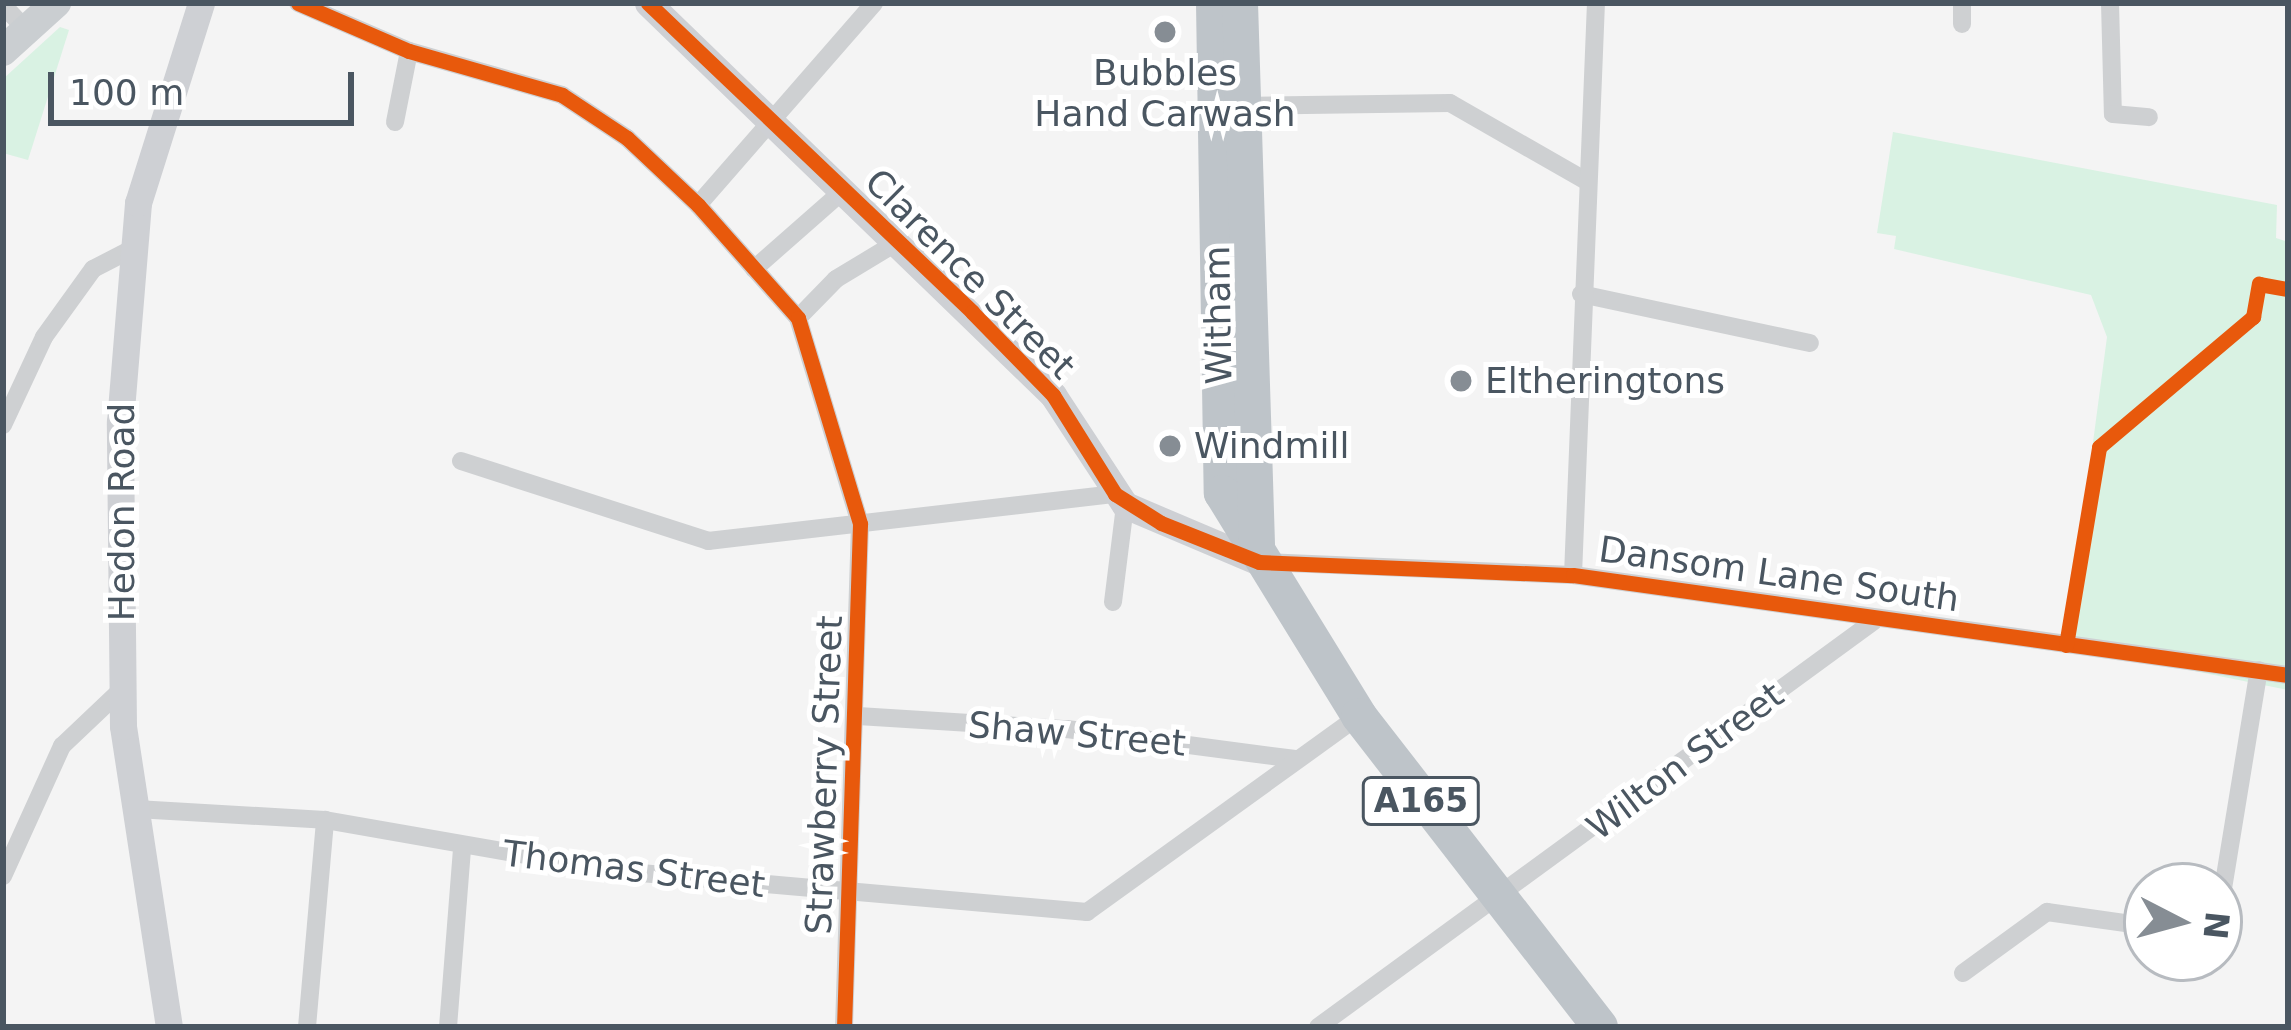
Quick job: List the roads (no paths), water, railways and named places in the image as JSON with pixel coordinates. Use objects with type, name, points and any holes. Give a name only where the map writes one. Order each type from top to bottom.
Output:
[{"type":"highway","name":"Witham","points":[[1214,3],[1228,106],[1259,562]]},
{"type":"highway","name":"Witham","points":[[1240,3],[1228,106],[1222,493],[1259,562]]},
{"type":"highway","name":"A165","points":[[1259,562],[1359,716],[1496,902],[1600,1027]]},
{"type":"main road","points":[[15,41],[56,3]]},
{"type":"street","name":"Hedon Road","points":[[169,1027],[121,690],[120,422],[130,250],[201,3]]},
{"type":"street","points":[[298,3],[410,51],[562,94],[627,138],[698,205],[798,318],[836,279],[899,242]]},
{"type":"street","name":"Clarence Street","points":[[648,3],[1053,395],[1120,500]]},
{"type":"street","points":[[698,205],[775,124],[874,3]]},
{"type":"street","points":[[1574,574],[1581,294],[1596,3]]},
{"type":"street","points":[[2110,3],[2113,114],[2149,117]]},
{"type":"street","points":[[3,5],[15,41]]},
{"type":"street","points":[[395,122],[410,51]]},
{"type":"street","points":[[1228,106],[1450,103],[1586,181]]},
{"type":"street","points":[[754,269],[844,190]]},
{"type":"street","points":[[3,425],[44,337],[93,269],[130,250]]},
{"type":"street","points":[[1581,294],[1810,343]]},
{"type":"street","name":"Strawberry Street","points":[[798,318],[860,524],[854,891],[844,1027]]},
{"type":"street","points":[[461,461],[708,541],[1120,500],[1161,523],[1259,562]]},
{"type":"street","points":[[1161,523],[1200,527],[1220,513],[1222,493]]},
{"type":"street","points":[[1113,602],[1120,500]]},
{"type":"street","name":"Dansom Lane South","points":[[1259,562],[1574,574],[2288,675]]},
{"type":"street","name":"Wilton Street","points":[[1318,1027],[1496,902],[1874,620]]},
{"type":"street","points":[[2227,862],[2259,670]]},
{"type":"street","points":[[3,876],[62,746],[121,690]]},
{"type":"street","name":"Shaw Street","points":[[858,716],[1067,729],[1294,759]]},
{"type":"street","name":"Thomas Street","points":[[136,809],[325,820],[462,848],[618,871],[1087,911],[1359,716]]},
{"type":"street","points":[[307,1027],[325,820]]},
{"type":"street","points":[[448,1027],[462,848]]},
{"type":"street","points":[[1963,973],[2047,912],[2123,923]]},
{"type":"place","name":"Bubbles Hand Carwash","points":[[1165,32]]},
{"type":"place","name":"Eltheringtons","points":[[1461,381]]},
{"type":"place","name":"Windmill","points":[[1170,446]]}]
